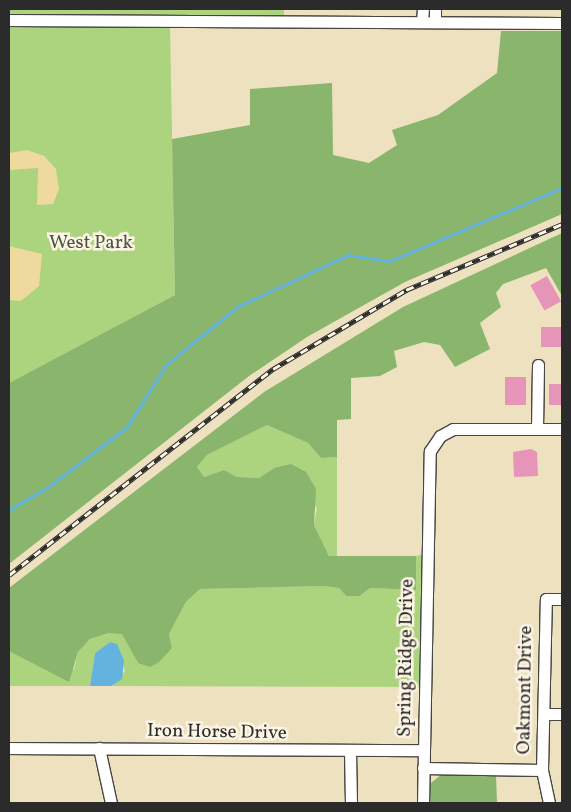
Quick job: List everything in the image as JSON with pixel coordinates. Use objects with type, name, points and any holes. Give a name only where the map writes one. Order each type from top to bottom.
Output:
[{"type":"street","points":[[422,9],[422,22]]},
{"type":"street","points":[[435,9],[435,22]]},
{"type":"street","points":[[9,20],[562,23]]},
{"type":"street","points":[[537,428],[538,365]]},
{"type":"street","name":"Spring Ridge Drive","points":[[423,803],[427,461],[440,436],[465,428],[562,429]]},
{"type":"street","name":"Oakmont Drive","points":[[423,768],[542,770],[546,599],[562,599]]},
{"type":"street","points":[[544,714],[562,714]]},
{"type":"street","name":"Iron Horse Drive","points":[[9,748],[350,752],[424,750]]},
{"type":"street","points":[[99,748],[111,803]]},
{"type":"street","points":[[350,752],[352,803]]},
{"type":"street","points":[[542,770],[549,803]]},
{"type":"green space","points":[[9,9],[284,9],[284,17],[9,15]]},
{"type":"green space","name":"West Park","points":[[9,26],[170,26],[175,295],[9,383]]},
{"type":"green space","points":[[501,31],[562,31],[562,214],[405,282],[307,337],[249,376],[9,564],[9,383],[175,295],[172,139],[250,125],[250,89],[332,83],[333,155],[369,163],[397,145],[392,130],[438,115],[497,73]]},
{"type":"green space","points":[[562,233],[562,296],[546,268],[503,284],[496,293],[501,307],[480,323],[490,349],[455,367],[440,345],[424,342],[394,351],[397,367],[380,376],[351,378],[351,419],[337,420],[337,457],[321,458],[308,443],[267,425],[207,455],[197,467],[204,477],[224,470],[237,477],[259,478],[274,468],[291,464],[306,472],[316,489],[314,525],[329,556],[416,556],[416,590],[370,588],[360,596],[346,596],[339,588],[324,586],[200,589],[186,602],[169,634],[172,648],[159,662],[150,667],[138,663],[122,634],[109,633],[90,639],[78,652],[69,682],[9,651],[9,588],[264,392],[403,307]]},
{"type":"green space","points":[[267,425],[308,443],[321,458],[337,457],[337,556],[329,556],[314,525],[317,508],[274,468],[259,478],[237,477],[224,470],[204,477],[197,467],[207,455]]},
{"type":"green space","points":[[422,555],[419,687],[111,686],[125,671],[117,644],[110,642],[95,653],[90,686],[9,686],[9,651],[74,669],[78,652],[90,639],[109,633],[122,633],[138,663],[172,648],[169,634],[186,602],[200,589],[324,586],[339,588],[346,596],[360,596],[370,588],[416,590],[416,556]]},
{"type":"green space","points":[[442,774],[496,775],[497,803],[428,803],[431,783]]},
{"type":"sand","points":[[27,150],[44,156],[56,169],[59,189],[53,204],[37,205],[38,168],[9,170],[9,153]]},
{"type":"sand","points":[[9,246],[42,254],[39,286],[21,301],[9,300]]},
{"type":"water","points":[[110,642],[117,644],[124,661],[122,679],[111,686],[90,686],[95,653]]},
{"type":"building","points":[[547,276],[561,301],[544,311],[530,285]]},
{"type":"building","points":[[541,327],[562,327],[562,347],[541,347]]},
{"type":"building","points":[[505,377],[526,377],[526,405],[505,405]]},
{"type":"building","points":[[549,384],[562,384],[562,405],[549,405]]},
{"type":"building","points":[[531,449],[537,452],[538,476],[514,477],[513,452]]},
{"type":"waterway","points":[[9,510],[48,487],[127,427],[166,365],[237,307],[348,255],[390,261],[562,188]]},
{"type":"railway","points":[[9,575],[273,369],[406,290],[562,224]]}]
